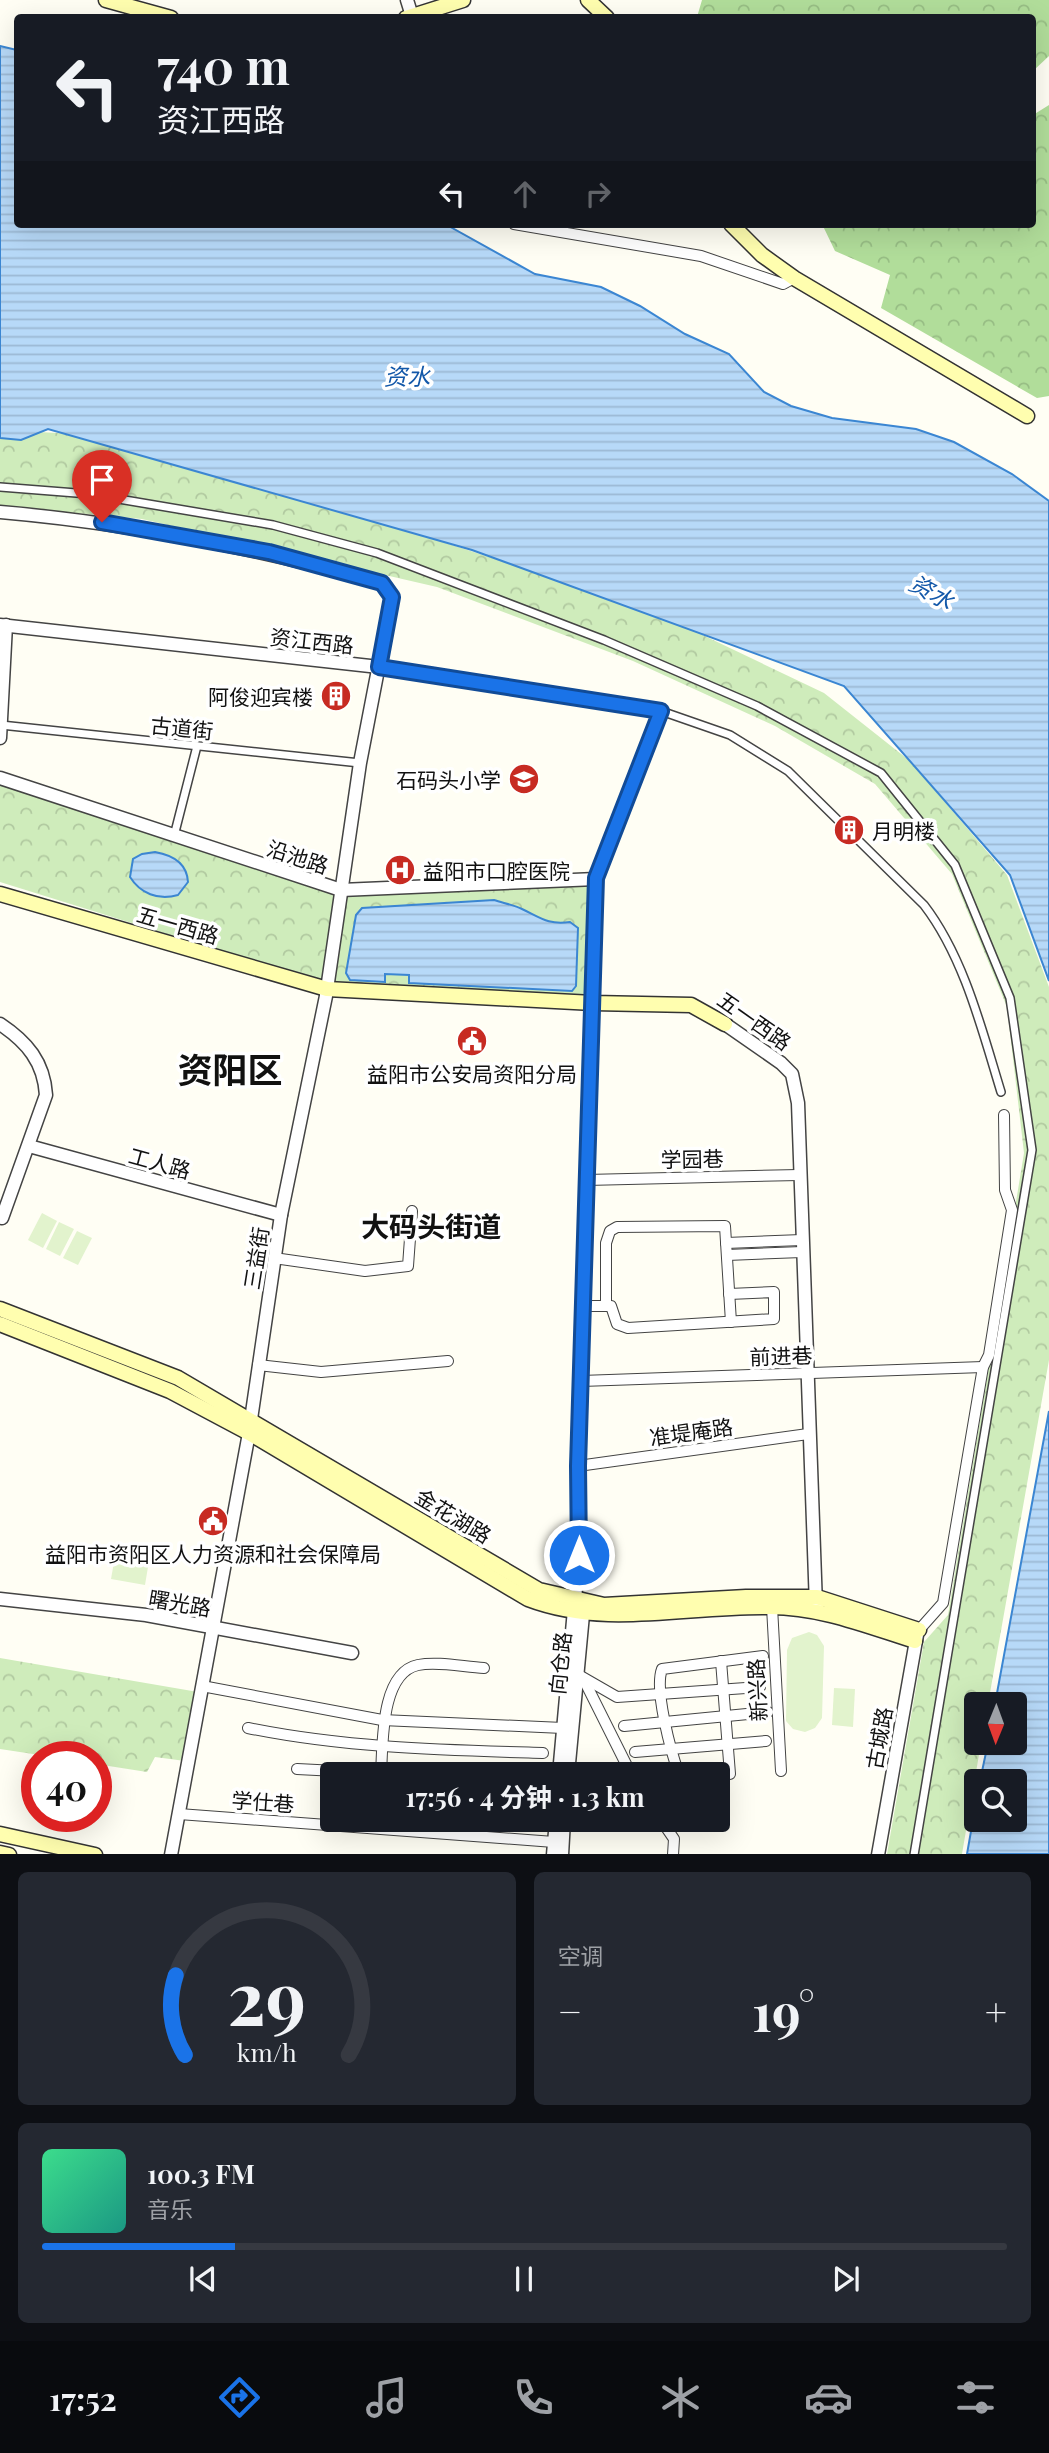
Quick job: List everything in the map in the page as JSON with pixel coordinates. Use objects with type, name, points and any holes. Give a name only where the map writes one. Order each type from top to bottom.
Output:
[{"type":"main road","points":[[106,0],[157,14]]},
{"type":"main road","points":[[419,14],[463,0]]},
{"type":"main road","points":[[588,0],[603,14]]},
{"type":"main road","points":[[735,228],[762,255],[794,278],[1027,416]]},
{"type":"main road","name":"五一西路","points":[[0,894],[327,992],[593,1007],[691,1005],[725,1024]]},
{"type":"main road","points":[[0,902],[327,992]]},
{"type":"main road","points":[[0,1309],[178,1378],[249,1426],[528,1599],[579,1607],[816,1604]]},
{"type":"main road","points":[[0,1324],[170,1391],[249,1426]]},
{"type":"main road","points":[[579,1607],[746,1597],[816,1604],[917,1635]]},
{"type":"main road","points":[[0,1834],[94,1854]]},
{"type":"main road","points":[[0,1853],[9,1854]]},
{"type":"street","points":[[537,228],[701,256],[783,284],[794,278]]},
{"type":"street","points":[[0,487],[89,494],[273,525],[377,553],[604,640],[757,706],[881,773],[955,865],[1010,998],[1032,1150],[914,1854]]},
{"type":"street","points":[[0,512],[126,525],[269,552],[382,583],[392,597],[379,667]]},
{"type":"street","points":[[0,738],[3,625]]},
{"type":"street","name":"资江西路","points":[[3,625],[379,667],[661,711]]},
{"type":"street","name":"三益街","points":[[171,1854],[249,1426],[281,1215],[327,992],[360,763],[379,667]]},
{"type":"street","points":[[661,711],[730,735],[789,771],[924,905],[937,922],[953,954],[1001,1092]]},
{"type":"street","name":"向仓路","points":[[569,1762],[578,1674],[578,1466],[596,878],[661,711]]},
{"type":"street","name":"古道街","points":[[1,726],[360,763]]},
{"type":"street","points":[[174,836],[197,746]]},
{"type":"street","name":"沿池路","points":[[0,778],[341,890],[596,878]]},
{"type":"street","points":[[0,1024],[33,1052],[45,1078],[46,1095],[2,1219]]},
{"type":"street","name":"五一西路","points":[[725,1024],[792,1074],[799,1103],[799,1175],[816,1604]]},
{"type":"street","points":[[917,1635],[943,1603],[983,1367],[989,1355],[1012,1210],[1005,1190],[1004,1115]]},
{"type":"street","name":"工人路","points":[[29,1146],[281,1215]]},
{"type":"street","name":"学园巷","points":[[586,1180],[799,1175]]},
{"type":"street","points":[[274,1258],[365,1271],[408,1266],[412,1211]]},
{"type":"street","points":[[606,1306],[606,1243],[610,1231],[617,1227],[725,1226],[731,1322]]},
{"type":"street","points":[[726,1243],[802,1246]]},
{"type":"street","points":[[727,1255],[802,1246]]},
{"type":"street","points":[[583,1306],[611,1306],[617,1324],[628,1328],[775,1319],[774,1292],[729,1294]]},
{"type":"street","points":[[258,1365],[321,1371],[448,1361]]},
{"type":"street","name":"前进巷","points":[[580,1381],[983,1367]]},
{"type":"street","name":"准堤庵路","points":[[578,1466],[808,1434]]},
{"type":"street","name":"曙光路","points":[[0,1599],[146,1615],[352,1653]]},
{"type":"street","name":"新兴路","points":[[772,1606],[781,1771]]},
{"type":"street","name":"向仓路","points":[[560,1762],[579,1607]]},
{"type":"street","name":"古城路","points":[[878,1854],[917,1635]]},
{"type":"street","points":[[675,1762],[662,1694],[662,1669],[763,1656]]},
{"type":"street","points":[[721,1661],[729,1762]]},
{"type":"street","points":[[381,1762],[384,1720],[392,1692],[401,1678],[415,1665],[484,1668]]},
{"type":"street","points":[[578,1674],[617,1697],[760,1687]]},
{"type":"street","points":[[578,1674],[589,1686],[625,1762]]},
{"type":"street","points":[[202,1686],[384,1720],[563,1728]]},
{"type":"street","points":[[624,1726],[768,1712]]},
{"type":"street","points":[[248,1728],[309,1741],[382,1748],[543,1753]]},
{"type":"street","points":[[635,1752],[766,1741]]},
{"type":"street","points":[[297,1769],[320,1770]]},
{"type":"street","name":"学仕巷","points":[[178,1814],[554,1848]]},
{"type":"street","points":[[562,1854],[564,1832]]},
{"type":"street","points":[[669,1832],[674,1839],[673,1854]]},
{"type":"green space","points":[[702,0],[1049,0],[1049,56],[1036,68],[1036,14],[698,14]]},
{"type":"green space","points":[[1049,105],[1049,396],[1037,398],[881,308],[890,275],[835,251],[824,228],[1036,228],[1036,113]]},
{"type":"green space","points":[[0,430],[116,436],[646,608],[824,693],[910,761],[1007,875],[1049,987],[1049,1360],[990,1692],[964,1692],[964,1755],[979,1755],[977,1769],[964,1769],[966,1832],[962,1854],[887,1854],[924,1642],[948,1615],[1024,1153],[1007,1007],[952,874],[875,784],[775,726],[633,661],[437,587],[142,519],[0,506]]},
{"type":"green space","points":[[0,784],[340,894],[589,886],[586,996],[324,983],[0,882]]},
{"type":"green space","points":[[42,1213],[57,1221],[43,1248],[28,1240]]},
{"type":"green space","points":[[59,1222],[74,1229],[60,1256],[46,1249]]},
{"type":"green space","points":[[77,1231],[92,1238],[78,1265],[63,1258]]},
{"type":"green space","points":[[114,1562],[148,1567],[145,1585],[111,1579]]},
{"type":"green space","points":[[809,1632],[817,1635],[824,1646],[822,1718],[815,1728],[805,1732],[793,1729],[786,1721],[787,1650],[792,1638]]},
{"type":"green space","points":[[0,1658],[198,1692],[185,1761],[155,1757],[147,1772],[112,1767],[112,1741],[21,1741],[21,1752],[0,1749]]},
{"type":"green space","points":[[834,1688],[855,1689],[853,1727],[832,1725]]},
{"type":"water","name":"资水","points":[[0,46],[14,49],[14,228],[452,228],[535,274],[601,287],[640,306],[685,334],[729,354],[764,392],[791,406],[832,418],[916,429],[954,442],[1012,474],[1049,501],[1049,981],[1010,875],[844,686],[472,550],[48,429],[21,440],[0,438]]},
{"type":"water","points":[[155,852],[178,861],[185,870],[188,882],[178,895],[163,897],[150,894],[130,877],[133,859]]},
{"type":"water","points":[[494,900],[550,922],[570,922],[578,928],[576,986],[572,991],[409,983],[409,975],[385,974],[385,982],[350,980],[346,973],[356,915],[362,908]]},
{"type":"water","points":[[1049,1411],[1049,1854],[967,1854],[971,1832],[1027,1832],[1027,1769],[983,1769],[985,1755],[1027,1755],[1027,1692],[997,1692]]},
{"type":"place","name":"阿俊迎宾楼","points":[[336,696]]},
{"type":"place","name":"石码头小学","points":[[524,779]]},
{"type":"place","name":"月明楼","points":[[849,830]]},
{"type":"place","name":"益阳市口腔医院","points":[[400,870]]},
{"type":"place","name":"益阳市公安局资阳分局","points":[[472,1041]]},
{"type":"place","name":"益阳市资阳区人力资源和社会保障局","points":[[213,1521]]},
{"type":"district","name":"资阳区","points":[[230,1068]]},
{"type":"district","name":"大码头街道","points":[[431,1225]]},
{"type":"route","points":[[102,522],[269,552],[382,583],[392,597],[379,667],[661,711],[596,878],[578,1466],[579,1555]]}]
